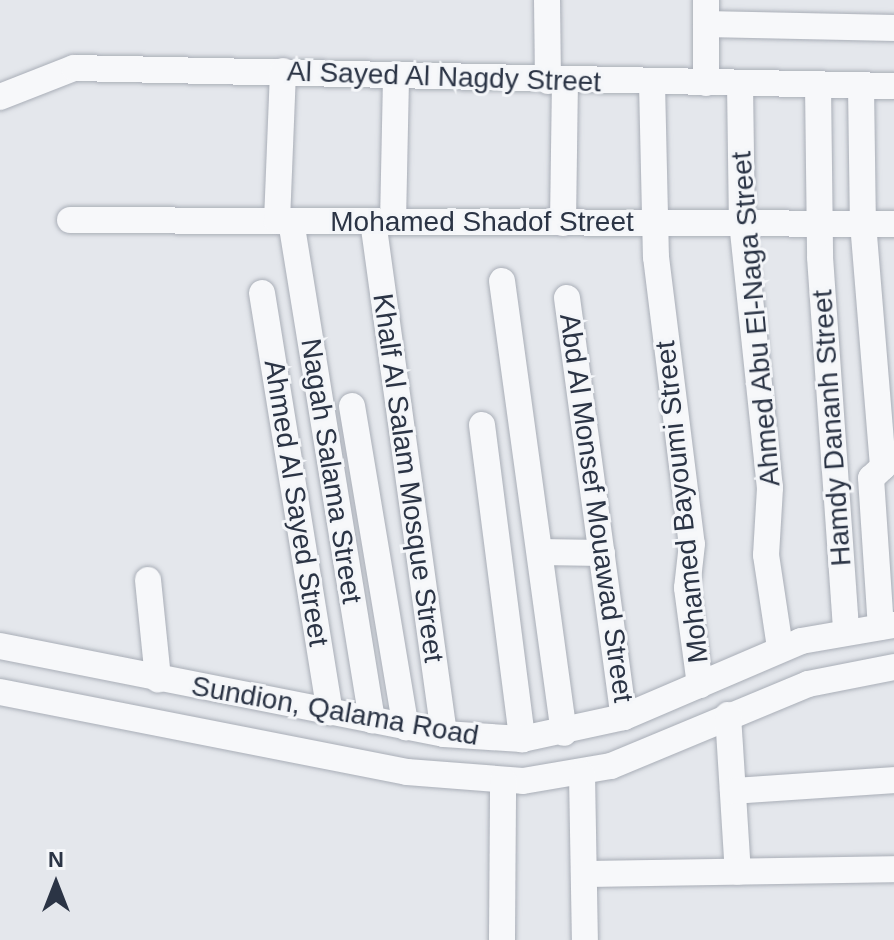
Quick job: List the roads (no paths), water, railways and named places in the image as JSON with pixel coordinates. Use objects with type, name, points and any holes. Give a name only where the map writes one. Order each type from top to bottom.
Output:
[{"type":"street","points":[[547,0],[556,81],[563,223]]},
{"type":"street","points":[[706,83],[706,12],[894,28]]},
{"type":"street","name":"Al Sayed Al Nagdy Street","points":[[0,97],[74,68],[283,71],[396,80],[894,86]]},
{"type":"street","name":"Nagah Salama Street","points":[[283,71],[284,221],[372,720]]},
{"type":"street","name":"Khalf Al Salam Mosque Street","points":[[396,80],[383,222],[444,734]]},
{"type":"street","name":"Mohamed Bayoumi Street","points":[[652,83],[655,223],[700,685]]},
{"type":"street","name":"Ahmed Abu El-Naga Street","points":[[740,84],[742,222],[770,488],[766,555],[791,645],[808,684]]},
{"type":"street","name":"Hamdy Dananh Street","points":[[818,85],[820,223],[846,632]]},
{"type":"street","points":[[861,86],[863,223],[883,467],[871,478],[888,626]]},
{"type":"street","name":"Mohamed Shadof Street","points":[[70,220],[894,224]]},
{"type":"street","points":[[502,281],[564,733]]},
{"type":"street","name":"Ahmed Al Sayed Street","points":[[262,293],[330,713]]},
{"type":"street","name":"Abd Al Monsef Mouawad Street","points":[[567,298],[624,717]]},
{"type":"street","points":[[352,406],[406,727]]},
{"type":"street","points":[[482,425],[522,739]]},
{"type":"street","points":[[540,552],[602,553]]},
{"type":"street","points":[[148,580],[158,679]]},
{"type":"street","name":"Sundion, Qalama Road","points":[[0,646],[444,734],[522,739],[564,733],[624,717],[791,645],[888,626]]},
{"type":"street","name":"Sundion, Qalama Road","points":[[0,692],[353,762],[503,780],[582,774],[808,684],[894,667]]},
{"type":"street","points":[[728,715],[738,872]]},
{"type":"street","points":[[582,774],[585,940]]},
{"type":"street","points":[[502,940],[503,780]]},
{"type":"street","points":[[733,791],[894,780]]},
{"type":"street","points":[[584,874],[894,869]]}]
